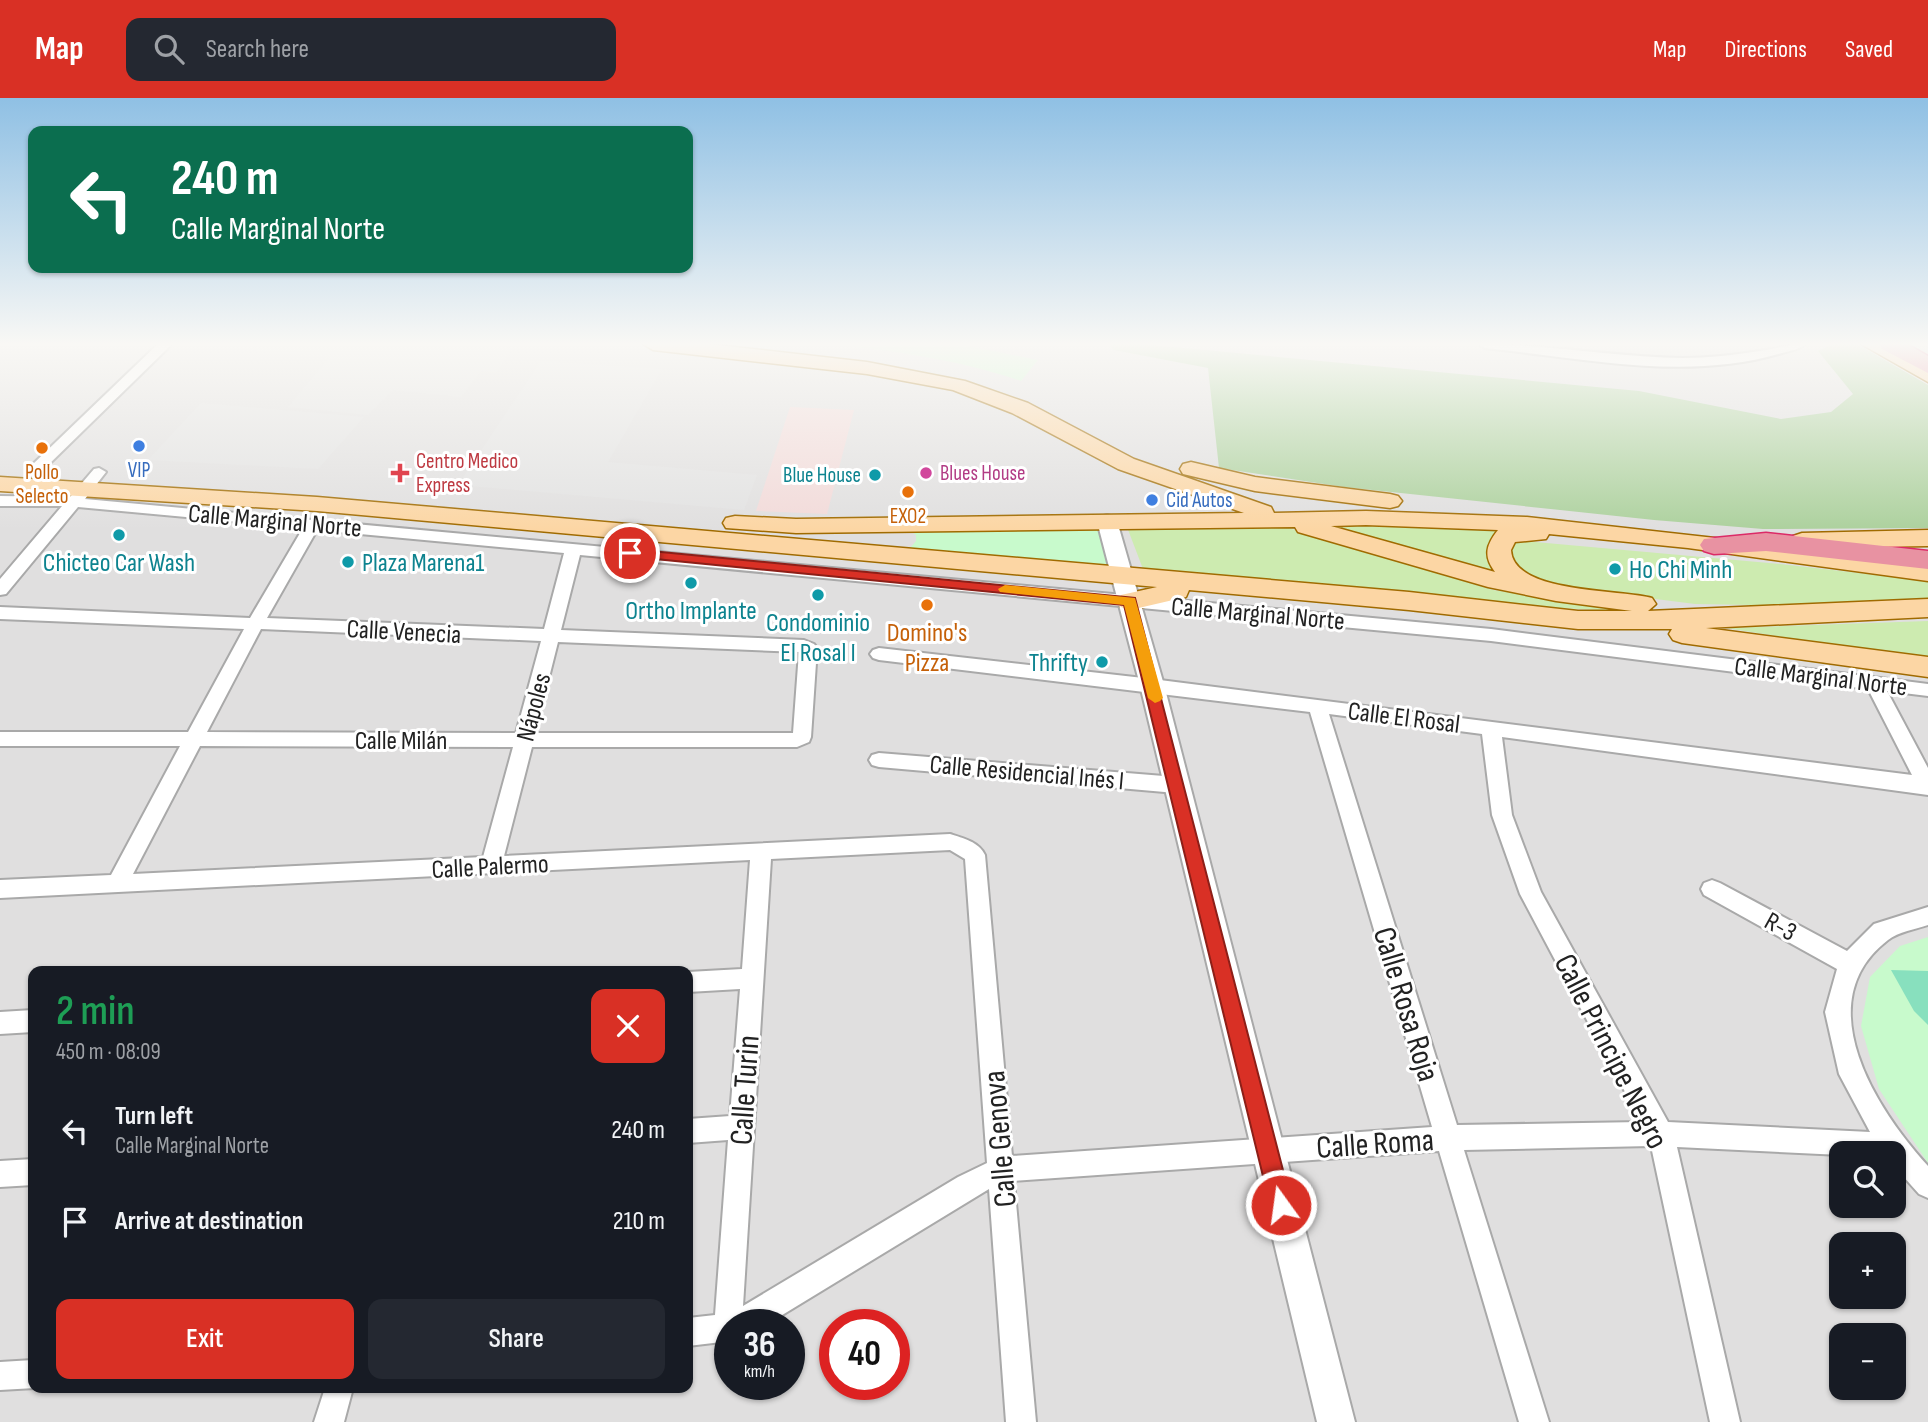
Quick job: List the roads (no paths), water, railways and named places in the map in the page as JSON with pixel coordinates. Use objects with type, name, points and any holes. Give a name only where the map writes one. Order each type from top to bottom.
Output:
[{"type":"highway","points":[[1714,545],[1766,542],[1928,559]]},
{"type":"main road","points":[[1015,406],[1093,440],[1173,464],[1255,484],[1470,510],[1595,532]]},
{"type":"main road","points":[[1031,406],[1093,440],[1126,464],[1285,520],[1443,568],[1556,593],[1685,610],[1794,614]]},
{"type":"main road","points":[[0,467],[38,467],[85,487],[317,504],[887,555],[1159,593],[1276,590],[1409,601],[1578,620],[1928,667]]},
{"type":"main road","points":[[0,484],[796,526],[1417,517],[1714,545],[1928,573]]},
{"type":"main road","points":[[1195,520],[1209,511],[1210,506],[1197,489]]},
{"type":"main road","points":[[887,555],[904,545],[907,539],[904,531],[888,524]]},
{"type":"main road","points":[[1556,593],[1524,582],[1509,573],[1501,563],[1498,551],[1500,543],[1508,534],[1674,541]]},
{"type":"main road","points":[[1766,542],[1928,538]]},
{"type":"main road","points":[[1578,620],[1693,620],[1923,608]]},
{"type":"street","points":[[38,467],[102,406]]},
{"type":"street","points":[[2,584],[85,487]]},
{"type":"street","name":"Calle Marginal Norte","points":[[0,501],[85,487],[313,524],[574,547],[1126,589],[1928,690]]},
{"type":"street","points":[[1107,521],[1152,685],[1336,1422]]},
{"type":"street","points":[[117,884],[255,624],[313,524]]},
{"type":"street","name":"Nápoles","points":[[491,866],[574,547]]},
{"type":"street","name":"Calle Venecia","points":[[0,613],[808,647],[801,738]]},
{"type":"street","name":"Calle El Rosal","points":[[878,654],[1152,685],[1927,786]]},
{"type":"street","points":[[1874,683],[1927,786]]},
{"type":"street","name":"Calle Rosa Roja","points":[[1317,706],[1534,1422]]},
{"type":"street","name":"Calle Principe Negro","points":[[1491,728],[1502,815],[1531,894],[1661,1134],[1725,1422]]},
{"type":"street","name":"Calle Milán","points":[[0,739],[801,738]]},
{"type":"street","name":"Calle Residencial Inés I","points":[[879,760],[1176,785]]},
{"type":"street","name":"Calle Palermo","points":[[0,889],[950,842],[975,855]]},
{"type":"street","name":"Calle Turin","points":[[732,1309],[761,852]]},
{"type":"street","name":"Calle Genova","points":[[975,855],[1021,1422]]},
{"type":"street","name":"R-3","points":[[1712,889],[1849,964]]},
{"type":"street","points":[[1890,1141],[1851,1074],[1837,1012],[1849,964],[1882,931],[1928,916]]},
{"type":"street","points":[[693,982],[752,978]]},
{"type":"street","points":[[0,1023],[28,1021]]},
{"type":"street","points":[[693,1131],[742,1127]]},
{"type":"street","name":"Calle Roma","points":[[766,1309],[967,1186],[1002,1169],[1447,1138],[1661,1134],[1829,1142]]},
{"type":"street","points":[[1906,1161],[1928,1185]]},
{"type":"street","points":[[0,1174],[28,1172]]},
{"type":"street","name":"Calle Roma","points":[[693,1331],[714,1328]]},
{"type":"street","points":[[0,1376],[28,1374]]},
{"type":"street","points":[[330,1422],[338,1393]]},
{"type":"place","name":"VIP","points":[[139,446]]},
{"type":"place","name":"Pollo Selecto","points":[[42,448]]},
{"type":"place","name":"Centro Medico Express","points":[[400,473]]},
{"type":"place","name":"Blues House","points":[[926,473]]},
{"type":"place","name":"Blue House","points":[[875,475]]},
{"type":"place","name":"EXO2","points":[[908,492]]},
{"type":"place","name":"Cid Autos","points":[[1152,500]]},
{"type":"place","name":"Chicteo Car Wash","points":[[119,535]]},
{"type":"place","name":"Plaza Marena1","points":[[348,562]]},
{"type":"place","name":"Ho Chi Minh","points":[[1615,569]]},
{"type":"place","name":"Ortho Implante","points":[[691,583]]},
{"type":"place","name":"Condominio El Rosal I","points":[[818,595]]},
{"type":"place","name":"Domino's Pizza","points":[[927,605]]},
{"type":"place","name":"Thrifty","points":[[1102,662]]}]
